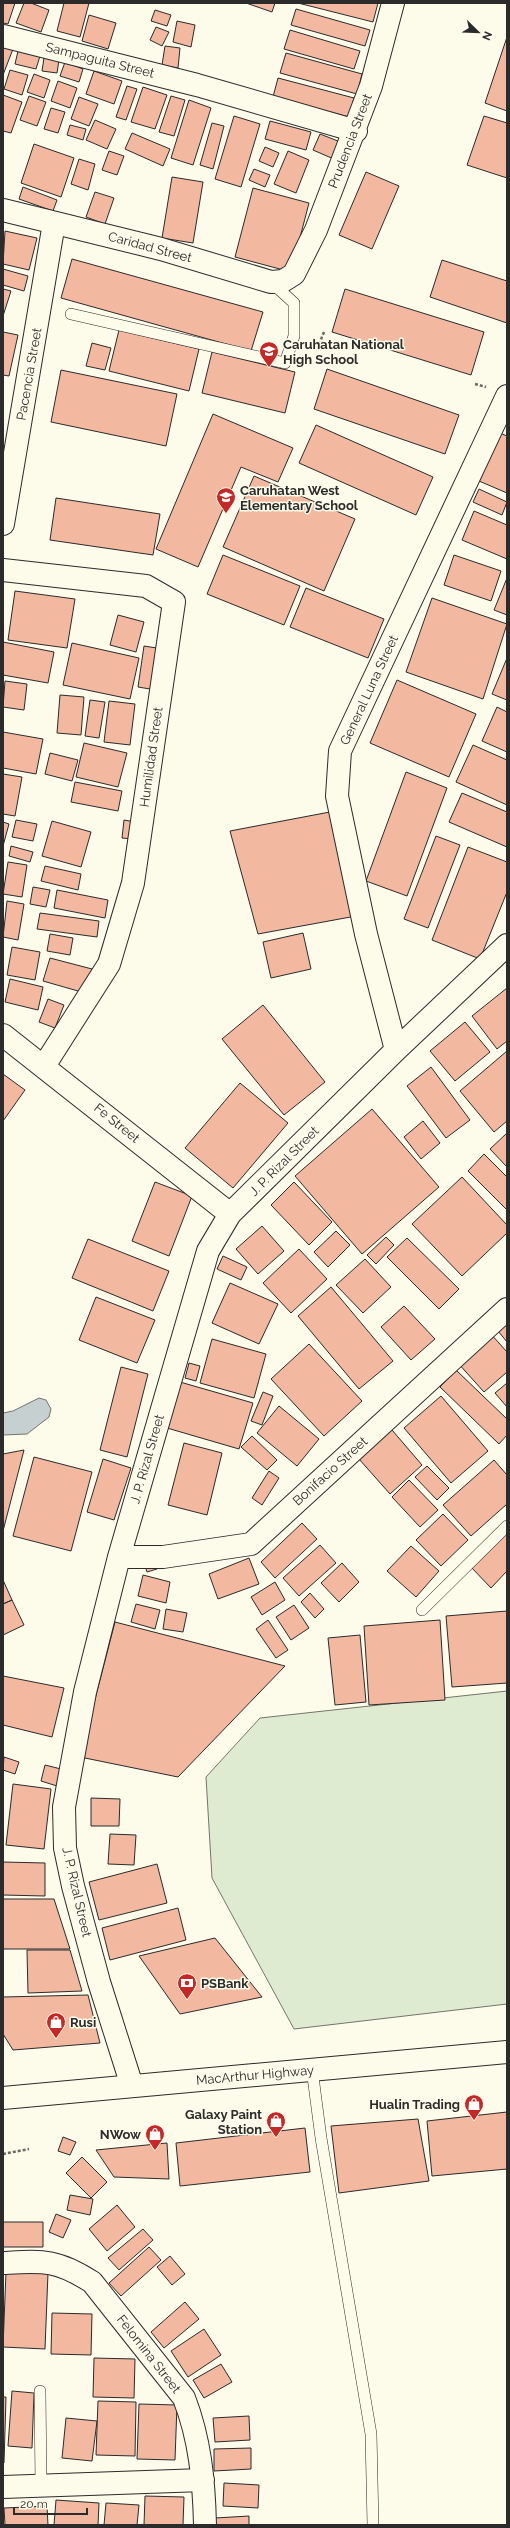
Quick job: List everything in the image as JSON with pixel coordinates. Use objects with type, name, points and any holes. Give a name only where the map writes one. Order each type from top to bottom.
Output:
[{"type":"main road","name":"Prudencia Street","points":[[271,282],[283,281],[294,274],[316,230],[356,131],[371,86],[393,3]]},
{"type":"main road","name":"Sampaguita Street","points":[[3,36],[197,85],[356,131]]},
{"type":"main road","name":"Caridad Street","points":[[3,210],[161,249],[271,282]]},
{"type":"main road","name":"Pacencia Street","points":[[3,524],[54,223]]},
{"type":"main road","name":"General Luna Street","points":[[396,1050],[366,934],[337,796],[340,752],[507,396]]},
{"type":"main road","name":"Humilidad Street","points":[[3,570],[146,586],[174,602],[133,883],[109,964],[44,1066]]},
{"type":"main road","name":"J. P. Rizal Street","points":[[132,2086],[99,1982],[73,1886],[65,1848],[64,1807],[84,1692],[119,1557],[208,1251],[230,1214],[396,1050],[507,945]]},
{"type":"main road","name":"Fe Street","points":[[3,1035],[230,1214]]},
{"type":"main road","name":"Bonifacio Street","points":[[119,1557],[163,1556],[251,1544],[507,1309]]},
{"type":"main road","name":"MacArthur Highway","points":[[3,2098],[507,2052]]},
{"type":"main road","name":"Felomina Street","points":[[3,2263],[46,2261],[74,2270],[92,2282],[184,2398],[193,2421],[203,2480],[205,2525]]},
{"type":"main road","points":[[3,2487],[203,2480]]},
{"type":"lane","points":[[71,314],[285,363],[294,336],[294,303],[271,282]]},
{"type":"lane","points":[[422,1610],[507,1526]]},
{"type":"lane","points":[[312,2069],[321,2138],[371,2434],[373,2525]]},
{"type":"lane","points":[[40,2391],[41,2485]]},
{"type":"path","points":[[319,344],[324,332]]},
{"type":"path","points":[[475,384],[485,387]]},
{"type":"path","points":[[3,2154],[29,2149]]},
{"type":"green space","points":[[507,1691],[507,2004],[294,2029],[212,1878],[206,1777],[260,1718]]},
{"type":"shaded area","points":[[39,1398],[46,1400],[51,1409],[49,1417],[27,1434],[3,1435],[3,1413],[13,1411]]},
{"type":"building","points":[[3,3],[15,3],[8,24],[3,23]]},
{"type":"building","points":[[24,3],[31,3],[49,10],[41,32],[16,23]]},
{"type":"building","points":[[64,3],[89,3],[80,37],[57,31]]},
{"type":"building","points":[[246,3],[275,3],[272,12]]},
{"type":"building","points":[[298,3],[378,3],[373,22]]},
{"type":"building","points":[[296,9],[370,30],[365,46],[291,25]]},
{"type":"building","points":[[155,10],[171,15],[167,26],[151,21]]},
{"type":"building","points":[[89,15],[116,23],[108,49],[82,41]]},
{"type":"building","points":[[177,21],[195,25],[191,47],[173,42]]},
{"type":"building","points":[[156,27],[169,32],[162,46],[150,40]]},
{"type":"building","points":[[290,30],[360,51],[354,69],[284,49]]},
{"type":"building","points":[[507,37],[507,111],[485,103]]},
{"type":"building","points":[[3,45],[13,49],[3,75]]},
{"type":"building","points":[[165,46],[180,48],[178,68],[162,65]]},
{"type":"building","points":[[18,51],[40,56],[36,69],[15,64]]},
{"type":"building","points":[[286,53],[362,74],[357,94],[280,73]]},
{"type":"building","points":[[44,58],[59,60],[57,73],[42,71]]},
{"type":"building","points":[[65,62],[83,69],[79,82],[60,76]]},
{"type":"building","points":[[10,70],[28,75],[22,95],[4,89]]},
{"type":"building","points":[[94,71],[122,81],[114,104],[86,94]]},
{"type":"building","points":[[34,74],[50,80],[44,98],[27,92]]},
{"type":"building","points":[[278,78],[354,98],[349,117],[273,97]]},
{"type":"building","points":[[58,81],[77,88],[70,108],[51,101]]},
{"type":"building","points":[[127,86],[137,89],[126,120],[116,117]]},
{"type":"building","points":[[143,87],[167,95],[155,129],[131,122]]},
{"type":"building","points":[[3,95],[22,102],[11,133],[3,131]]},
{"type":"building","points":[[29,96],[46,102],[37,126],[20,120]]},
{"type":"building","points":[[171,96],[185,100],[174,136],[159,132]]},
{"type":"building","points":[[79,97],[98,104],[89,126],[71,119]]},
{"type":"building","points":[[189,100],[211,108],[193,165],[171,158]]},
{"type":"building","points":[[51,108],[65,112],[58,133],[44,129]]},
{"type":"building","points":[[234,116],[260,124],[241,187],[215,179]]},
{"type":"building","points":[[484,116],[507,123],[507,178],[467,165]]},
{"type":"building","points":[[95,120],[116,129],[107,149],[86,140]]},
{"type":"building","points":[[270,121],[311,132],[306,150],[265,139]]},
{"type":"building","points":[[212,123],[224,126],[213,169],[200,165]]},
{"type":"building","points":[[70,125],[86,129],[83,140],[67,135]]},
{"type":"building","points":[[132,133],[170,149],[163,166],[125,149]]},
{"type":"building","points":[[320,134],[343,143],[336,160],[313,150]]},
{"type":"building","points":[[34,144],[74,158],[61,197],[21,183]]},
{"type":"building","points":[[265,147],[279,153],[273,167],[259,161]]},
{"type":"building","points":[[109,151],[124,156],[117,175],[102,170]]},
{"type":"building","points":[[288,151],[309,160],[296,193],[274,184]]},
{"type":"building","points":[[79,159],[95,164],[88,190],[71,184]]},
{"type":"building","points":[[254,169],[270,175],[265,187],[249,180]]},
{"type":"building","points":[[366,172],[399,186],[372,249],[339,235]]},
{"type":"building","points":[[172,177],[203,182],[193,243],[162,238]]},
{"type":"building","points":[[23,187],[57,200],[53,211],[19,199]]},
{"type":"building","points":[[253,188],[309,203],[291,272],[235,257]]},
{"type":"building","points":[[95,192],[114,198],[105,224],[86,217]]},
{"type":"building","points":[[5,231],[37,238],[29,270],[3,264]]},
{"type":"building","points":[[72,259],[263,312],[251,351],[61,298]]},
{"type":"building","points":[[442,260],[507,281],[507,323],[430,297]]},
{"type":"building","points":[[3,269],[28,276],[24,291],[3,285]]},
{"type":"building","points":[[3,289],[11,291],[3,316]]},
{"type":"building","points":[[345,289],[484,332],[471,375],[332,332]]},
{"type":"building","points":[[119,330],[199,349],[189,391],[109,371]]},
{"type":"building","points":[[3,332],[18,335],[9,376],[3,375]]},
{"type":"building","points":[[92,343],[111,348],[105,370],[86,366]]},
{"type":"building","points":[[212,352],[295,372],[285,413],[202,393]]},
{"type":"building","points":[[327,369],[459,415],[445,454],[314,409]]},
{"type":"building","points":[[61,370],[177,394],[166,446],[51,422]]},
{"type":"building","points":[[213,414],[293,448],[278,482],[241,467],[198,567],[156,549]]},
{"type":"building","points":[[316,425],[433,477],[416,515],[299,463]]},
{"type":"building","points":[[500,433],[507,436],[507,493],[479,481]]},
{"type":"building","points":[[254,476],[355,519],[324,591],[223,547]]},
{"type":"building","points":[[479,489],[507,502],[502,515],[473,502]]},
{"type":"building","points":[[56,498],[160,514],[153,555],[50,540]]},
{"type":"building","points":[[474,511],[507,525],[507,559],[462,540]]},
{"type":"building","points":[[223,555],[300,586],[284,625],[207,594]]},
{"type":"building","points":[[454,555],[501,571],[491,601],[444,585]]},
{"type":"building","points":[[507,578],[507,615],[494,610]]},
{"type":"building","points":[[306,588],[384,619],[368,658],[290,627]]},
{"type":"building","points":[[15,591],[75,599],[67,648],[8,640]]},
{"type":"building","points":[[432,598],[507,624],[483,699],[406,672]]},
{"type":"building","points":[[118,615],[144,622],[136,652],[110,645]]},
{"type":"building","points":[[3,642],[54,652],[48,683],[3,675]]},
{"type":"building","points":[[72,643],[139,658],[130,699],[63,685]]},
{"type":"building","points":[[144,646],[163,649],[156,690],[138,687]]},
{"type":"building","points":[[507,658],[507,700],[492,694]]},
{"type":"building","points":[[397,680],[476,714],[449,777],[370,743]]},
{"type":"building","points":[[5,681],[27,684],[24,710],[3,707]]},
{"type":"building","points":[[60,695],[84,697],[81,735],[57,733]]},
{"type":"building","points":[[90,700],[105,702],[99,738],[85,736]]},
{"type":"building","points":[[109,701],[135,704],[130,745],[104,742]]},
{"type":"building","points":[[497,707],[507,712],[507,752],[482,741]]},
{"type":"building","points":[[3,732],[43,739],[36,774],[3,768]]},
{"type":"building","points":[[84,743],[127,753],[118,787],[76,777]]},
{"type":"building","points":[[473,745],[507,760],[507,805],[456,782]]},
{"type":"building","points":[[50,753],[78,760],[72,781],[45,774]]},
{"type":"building","points":[[406,772],[447,788],[407,896],[366,881]]},
{"type":"building","points":[[3,774],[22,777],[15,816],[3,814]]},
{"type":"building","points":[[75,782],[122,791],[118,811],[71,802]]},
{"type":"building","points":[[462,793],[507,812],[507,847],[449,822]]},
{"type":"building","points":[[335,811],[356,916],[258,934],[230,831]]},
{"type":"building","points":[[16,820],[37,824],[33,841],[12,837]]},
{"type":"building","points":[[124,820],[135,822],[133,839],[122,838]]},
{"type":"building","points":[[52,821],[91,832],[81,867],[42,856]]},
{"type":"building","points":[[3,822],[9,824],[3,846]]},
{"type":"building","points":[[436,836],[460,845],[428,928],[404,919]]},
{"type":"building","points":[[11,846],[33,852],[30,862],[9,856]]},
{"type":"building","points":[[468,847],[507,862],[507,892],[480,959],[432,940]]},
{"type":"building","points":[[8,862],[27,865],[22,897],[3,894]]},
{"type":"building","points":[[45,866],[81,874],[78,890],[41,881]]},
{"type":"building","points":[[33,887],[50,890],[46,907],[30,904]]},
{"type":"building","points":[[57,890],[108,900],[105,918],[54,908]]},
{"type":"building","points":[[7,901],[24,904],[18,940],[3,937]]},
{"type":"building","points":[[40,913],[99,921],[97,937],[37,929]]},
{"type":"building","points":[[303,933],[311,969],[271,978],[263,942]]},
{"type":"building","points":[[50,934],[73,938],[70,955],[47,951]]},
{"type":"building","points":[[12,947],[40,952],[35,980],[7,975]]},
{"type":"building","points":[[50,958],[92,969],[85,993],[43,981]]},
{"type":"building","points":[[10,979],[43,987],[38,1010],[5,1002]]},
{"type":"building","points":[[507,988],[507,1041],[497,1049],[472,1016]]},
{"type":"building","points":[[48,999],[64,1005],[55,1028],[39,1022]]},
{"type":"building","points":[[263,1005],[325,1082],[284,1115],[222,1039]]},
{"type":"building","points":[[465,1022],[490,1052],[455,1081],[430,1051]]},
{"type":"building","points":[[507,1051],[507,1121],[494,1132],[460,1091]]},
{"type":"building","points":[[431,1067],[470,1120],[446,1138],[407,1086]]},
{"type":"building","points":[[3,1074],[25,1090],[3,1121]]},
{"type":"building","points":[[240,1083],[288,1123],[233,1188],[185,1148]]},
{"type":"building","points":[[372,1109],[439,1187],[362,1254],[295,1176]]},
{"type":"building","points":[[423,1121],[440,1143],[421,1159],[404,1137]]},
{"type":"building","points":[[507,1133],[507,1167],[490,1149]]},
{"type":"building","points":[[484,1154],[507,1177],[507,1210],[468,1171]]},
{"type":"building","points":[[462,1177],[507,1225],[507,1233],[462,1276],[412,1224]]},
{"type":"building","points":[[155,1182],[192,1196],[169,1256],[132,1241]]},
{"type":"building","points":[[294,1182],[332,1222],[309,1245],[271,1205]]},
{"type":"building","points":[[262,1226],[284,1251],[258,1274],[236,1249]]},
{"type":"building","points":[[336,1231],[350,1245],[328,1267],[314,1252]]},
{"type":"building","points":[[386,1237],[394,1245],[376,1264],[367,1255]]},
{"type":"building","points":[[407,1238],[459,1289],[439,1309],[387,1257]]},
{"type":"building","points":[[88,1239],[169,1271],[153,1311],[72,1278]]},
{"type":"building","points":[[299,1249],[327,1279],[291,1313],[263,1283]]},
{"type":"building","points":[[223,1256],[247,1267],[241,1280],[217,1269]]},
{"type":"building","points":[[365,1259],[391,1287],[363,1313],[336,1285]]},
{"type":"building","points":[[230,1283],[278,1304],[259,1344],[212,1323]]},
{"type":"building","points":[[331,1287],[393,1361],[359,1389],[298,1316]]},
{"type":"building","points":[[96,1297],[155,1320],[137,1363],[79,1340]]},
{"type":"building","points":[[404,1306],[435,1339],[411,1360],[381,1327]]},
{"type":"building","points":[[507,1316],[507,1342],[494,1326]]},
{"type":"building","points":[[490,1333],[507,1352],[507,1372],[484,1392],[457,1362]]},
{"type":"building","points":[[212,1339],[266,1354],[254,1398],[200,1383]]},
{"type":"building","points":[[309,1344],[362,1401],[324,1436],[271,1379]]},
{"type":"building","points":[[189,1363],[200,1366],[196,1381],[185,1378]]},
{"type":"building","points":[[121,1367],[148,1374],[127,1457],[100,1450]]},
{"type":"building","points":[[456,1370],[507,1419],[507,1435],[499,1444],[440,1387]]},
{"type":"building","points":[[180,1382],[253,1403],[239,1449],[167,1428]]},
{"type":"building","points":[[507,1383],[507,1407],[495,1393]]},
{"type":"building","points":[[263,1392],[273,1396],[262,1425],[251,1421]]},
{"type":"building","points":[[441,1396],[488,1451],[451,1483],[404,1428]]},
{"type":"building","points":[[279,1406],[319,1439],[297,1466],[257,1433]]},
{"type":"building","points":[[392,1430],[422,1465],[390,1494],[359,1459]]},
{"type":"building","points":[[252,1436],[277,1460],[267,1470],[241,1447]]},
{"type":"building","points":[[184,1443],[222,1453],[207,1515],[168,1505]]},
{"type":"building","points":[[24,1450],[3,1531],[3,1454]]},
{"type":"building","points":[[34,1457],[92,1472],[71,1551],[13,1536]]},
{"type":"building","points":[[103,1459],[131,1468],[114,1520],[87,1512]]},
{"type":"building","points":[[494,1460],[507,1475],[507,1504],[471,1536],[443,1505]]},
{"type":"building","points":[[427,1466],[449,1488],[437,1500],[415,1477]]},
{"type":"building","points":[[269,1471],[279,1478],[262,1505],[252,1498]]},
{"type":"building","points":[[409,1480],[438,1510],[420,1527],[392,1497]]},
{"type":"building","points":[[443,1514],[468,1540],[441,1566],[416,1540]]},
{"type":"building","points":[[302,1523],[317,1539],[275,1578],[261,1562]]},
{"type":"building","points":[[507,1528],[507,1571],[491,1588],[470,1566]]},
{"type":"building","points":[[320,1545],[336,1563],[299,1596],[283,1578]]},
{"type":"building","points":[[411,1546],[439,1571],[416,1597],[387,1571]]},
{"type":"building","points":[[249,1558],[259,1584],[218,1599],[209,1574]]},
{"type":"building","points":[[155,1563],[157,1569],[147,1572],[145,1566]]},
{"type":"building","points":[[342,1563],[359,1582],[339,1602],[321,1583]]},
{"type":"building","points":[[143,1575],[170,1582],[166,1603],[138,1596]]},
{"type":"building","points":[[3,1580],[12,1600],[3,1604]]},
{"type":"building","points":[[275,1582],[285,1600],[262,1615],[251,1597]]},
{"type":"building","points":[[310,1593],[324,1609],[315,1618],[301,1602]]},
{"type":"building","points":[[12,1600],[24,1625],[3,1635],[3,1604]]},
{"type":"building","points":[[136,1604],[160,1610],[155,1629],[131,1622]]},
{"type":"building","points":[[294,1605],[309,1628],[291,1640],[276,1617]]},
{"type":"building","points":[[166,1609],[187,1613],[183,1632],[163,1629]]},
{"type":"building","points":[[507,1611],[507,1683],[452,1687],[446,1616]]},
{"type":"building","points":[[268,1620],[288,1650],[276,1658],[256,1629]]},
{"type":"building","points":[[440,1620],[445,1700],[369,1705],[364,1626]]},
{"type":"building","points":[[115,1622],[285,1666],[178,1777],[80,1757]]},
{"type":"building","points":[[360,1635],[366,1702],[335,1705],[328,1638]]},
{"type":"building","points":[[3,1676],[64,1688],[52,1737],[3,1725]]},
{"type":"building","points":[[4,1757],[19,1762],[15,1774],[3,1770]]},
{"type":"building","points":[[45,1765],[61,1769],[57,1786],[41,1781]]},
{"type":"building","points":[[13,1784],[51,1789],[44,1849],[6,1845]]},
{"type":"building","points":[[91,1798],[120,1799],[119,1826],[91,1826]]},
{"type":"building","points":[[110,1834],[136,1835],[134,1865],[108,1864]]},
{"type":"building","points":[[3,1862],[45,1863],[45,1896],[3,1895]]},
{"type":"building","points":[[157,1864],[167,1903],[99,1920],[89,1882]]},
{"type":"building","points":[[3,1899],[54,1899],[70,1949],[3,1949]]},
{"type":"building","points":[[178,1908],[186,1940],[110,1960],[102,1928]]},
{"type":"building","points":[[215,1938],[262,1997],[180,2014],[139,1956]]},
{"type":"building","points":[[27,1950],[70,1950],[82,1991],[28,1993]]},
{"type":"building","points":[[88,1995],[100,2043],[13,2050],[3,2034],[3,1997]]},
{"type":"building","points":[[507,2112],[507,2169],[432,2176],[427,2121]]},
{"type":"building","points":[[418,2119],[429,2181],[339,2193],[331,2126]]},
{"type":"building","points":[[305,2128],[310,2172],[180,2186],[176,2143]]},
{"type":"building","points":[[63,2137],[76,2142],[70,2155],[58,2151]]},
{"type":"building","points":[[167,2143],[169,2179],[114,2177],[96,2150]]},
{"type":"building","points":[[82,2157],[107,2182],[91,2198],[66,2173]]},
{"type":"building","points":[[70,2195],[93,2199],[90,2215],[67,2210]]},
{"type":"building","points":[[117,2205],[135,2227],[107,2251],[89,2229]]},
{"type":"building","points":[[56,2214],[71,2220],[63,2238],[49,2232]]},
{"type":"building","points":[[3,2222],[43,2222],[43,2247],[3,2247]]},
{"type":"building","points":[[143,2229],[153,2240],[119,2270],[108,2258]]},
{"type":"building","points":[[149,2247],[161,2260],[121,2296],[109,2283]]},
{"type":"building","points":[[170,2256],[185,2274],[172,2285],[157,2267]]},
{"type":"building","points":[[6,2272],[48,2273],[45,2349],[3,2347]]},
{"type":"building","points":[[185,2302],[199,2319],[164,2348],[151,2332]]},
{"type":"building","points":[[52,2313],[92,2314],[91,2355],[51,2354]]},
{"type":"building","points":[[204,2329],[221,2355],[188,2377],[171,2351]]},
{"type":"building","points":[[94,2358],[135,2359],[134,2398],[93,2397]]},
{"type":"building","points":[[221,2364],[232,2382],[204,2398],[193,2380]]},
{"type":"building","points":[[12,2391],[34,2393],[32,2448],[8,2446]]},
{"type":"building","points":[[3,2397],[6,2397],[4,2463],[3,2463]]},
{"type":"building","points":[[98,2401],[136,2402],[135,2456],[96,2455]]},
{"type":"building","points":[[139,2404],[177,2405],[175,2460],[137,2459]]},
{"type":"building","points":[[249,2416],[250,2440],[215,2442],[213,2418]]},
{"type":"building","points":[[66,2418],[97,2421],[92,2461],[62,2458]]},
{"type":"building","points":[[251,2448],[251,2469],[214,2471],[214,2449]]},
{"type":"building","points":[[224,2483],[259,2485],[258,2508],[223,2506]]},
{"type":"building","points":[[145,2496],[184,2497],[183,2525],[144,2525]]},
{"type":"building","points":[[56,2500],[99,2503],[98,2525],[54,2525]]},
{"type":"building","points":[[106,2503],[139,2505],[137,2525],[104,2525]]},
{"type":"building","points":[[47,2506],[48,2525],[5,2525],[4,2508]]},
{"type":"building","points":[[249,2516],[249,2525],[215,2525],[215,2518]]},
{"type":"place","name":"Caruhatan National High School","points":[[269,368]]},
{"type":"place","name":"Caruhatan West Elementary School","points":[[226,514]]},
{"type":"place","name":"PSBank","points":[[187,2000]]},
{"type":"place","name":"Rusi","points":[[56,2039]]},
{"type":"place","name":"Hualin Trading","points":[[474,2121]]},
{"type":"place","name":"Galaxy Paint Station","points":[[276,2138]]},
{"type":"place","name":"NWow","points":[[155,2151]]}]
